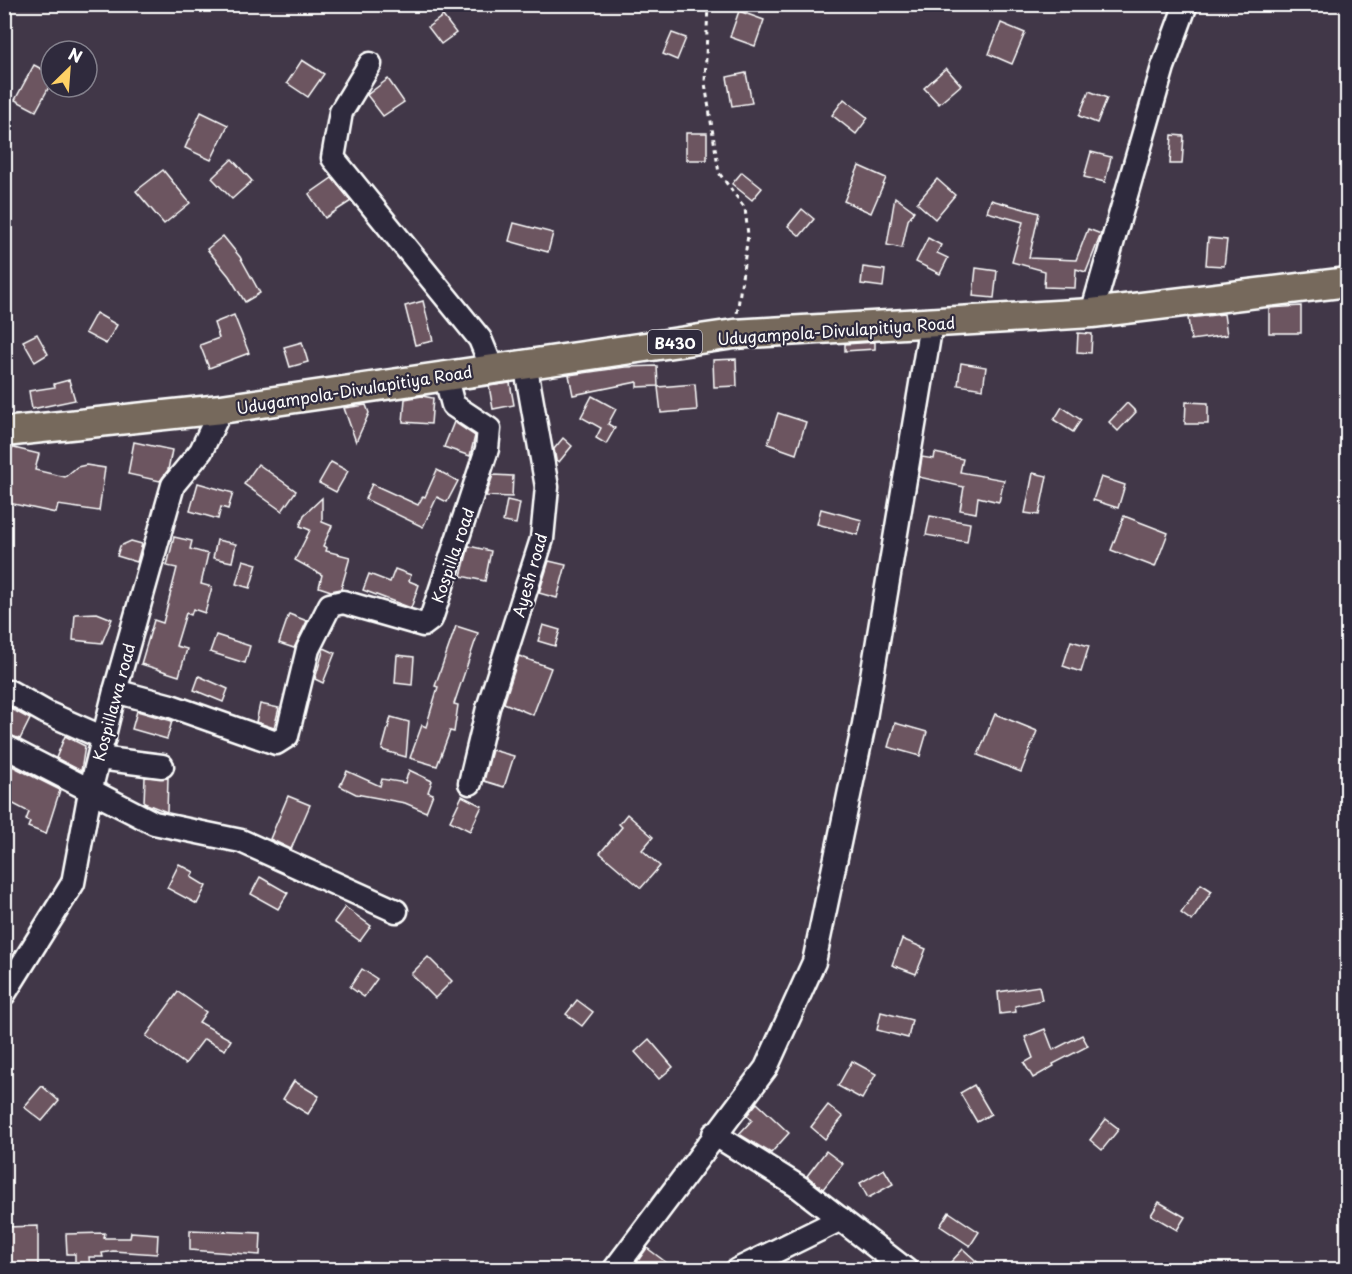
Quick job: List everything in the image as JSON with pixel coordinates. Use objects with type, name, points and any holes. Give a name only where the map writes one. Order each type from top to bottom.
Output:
[{"type":"main road","name":"Udugampola-Divulapitiya Road","points":[[4,432],[221,409],[734,334],[1092,313],[1347,282]]},
{"type":"street","points":[[1092,313],[1163,67],[1186,4]]},
{"type":"street","points":[[370,64],[341,112],[333,158],[480,339],[492,368]]},
{"type":"street","points":[[614,1269],[766,1068],[814,962],[864,724],[931,324]]},
{"type":"street","name":"Ayesh road","points":[[470,783],[488,708],[542,539],[547,487],[525,363]]},
{"type":"street","name":"Kospilla road","points":[[115,691],[171,706],[276,743],[287,736],[308,649],[330,605],[344,602],[423,625],[431,619],[487,449],[489,429],[453,405],[446,375]]},
{"type":"street","name":"Kospillawa road","points":[[4,994],[73,883],[90,792],[115,691],[173,485],[201,451],[221,409]]},
{"type":"street","points":[[10,692],[101,748],[162,766]]},
{"type":"street","points":[[4,746],[154,823],[242,841],[396,911]]},
{"type":"street","points":[[714,1134],[799,1187],[906,1269]]},
{"type":"street","points":[[737,1269],[841,1219]]},
{"type":"path","points":[[708,4],[705,83],[719,173],[745,208],[748,235],[734,334]]},
{"type":"building","points":[[739,11],[764,20],[755,46],[730,37]]},
{"type":"building","points":[[443,16],[456,33],[441,44],[428,27]]},
{"type":"building","points":[[1001,23],[1025,33],[1012,64],[989,54]]},
{"type":"building","points":[[672,33],[686,38],[677,60],[663,54]]},
{"type":"building","points":[[302,60],[324,74],[308,97],[287,83]]},
{"type":"building","points":[[34,65],[39,68],[39,99],[42,99],[36,111],[15,100]]},
{"type":"building","points":[[946,68],[961,85],[939,104],[924,88]]},
{"type":"building","points":[[746,73],[752,103],[732,106],[727,77]]},
{"type":"building","points":[[388,79],[404,102],[383,116],[367,95]]},
{"type":"building","points":[[1089,91],[1107,98],[1097,123],[1079,116]]},
{"type":"building","points":[[844,99],[868,118],[856,134],[832,115]]},
{"type":"building","points":[[201,112],[228,125],[211,160],[185,148]]},
{"type":"building","points":[[686,133],[707,133],[707,160],[686,160]]},
{"type":"building","points":[[1172,135],[1184,136],[1182,164],[1170,164]]},
{"type":"building","points":[[1091,152],[1111,157],[1105,182],[1084,177]]},
{"type":"building","points":[[232,159],[252,181],[232,199],[212,178]]},
{"type":"building","points":[[859,166],[886,178],[871,213],[844,201]]},
{"type":"building","points":[[163,170],[190,203],[164,224],[136,191]]},
{"type":"building","points":[[742,172],[762,188],[752,200],[732,184]]},
{"type":"building","points":[[332,178],[351,201],[325,218],[309,194]]},
{"type":"building","points":[[937,179],[955,195],[935,219],[917,203]]},
{"type":"building","points":[[895,197],[914,211],[908,220],[902,248],[887,245]]},
{"type":"building","points":[[991,200],[1039,213],[1029,258],[1076,260],[1088,229],[1101,234],[1086,272],[1076,269],[1075,288],[1044,287],[1045,271],[1012,262],[1023,222],[987,212]]},
{"type":"building","points":[[802,209],[814,219],[800,236],[788,226]]},
{"type":"building","points":[[514,223],[553,233],[548,252],[509,241]]},
{"type":"building","points":[[223,236],[240,257],[260,293],[245,302],[229,276],[207,249]]},
{"type":"building","points":[[928,238],[941,245],[937,253],[948,258],[940,274],[916,262]]},
{"type":"building","points":[[1208,238],[1227,240],[1224,266],[1206,265]]},
{"type":"building","points":[[863,267],[885,270],[883,287],[861,284]]},
{"type":"building","points":[[976,268],[997,271],[994,298],[973,296]]},
{"type":"building","points":[[423,301],[433,341],[415,345],[405,306]]},
{"type":"building","points":[[1301,306],[1301,333],[1269,333],[1269,308]]},
{"type":"building","points":[[96,313],[117,325],[106,344],[85,333]]},
{"type":"building","points":[[1224,314],[1227,335],[1191,340],[1188,318]]},
{"type":"building","points":[[234,315],[249,353],[209,368],[200,345],[219,338],[214,323]]},
{"type":"building","points":[[1078,333],[1092,334],[1091,353],[1077,352]]},
{"type":"building","points":[[37,334],[48,354],[35,362],[23,341]]},
{"type":"building","points":[[302,342],[308,362],[290,367],[284,347]]},
{"type":"building","points":[[875,342],[875,349],[845,351],[845,344]]},
{"type":"building","points":[[736,359],[737,386],[714,387],[713,360]]},
{"type":"building","points":[[961,363],[986,367],[983,389],[958,385]]},
{"type":"building","points":[[657,366],[658,386],[637,387],[637,382],[573,395],[569,375],[625,367]]},
{"type":"building","points":[[69,380],[75,400],[32,409],[29,391],[55,387],[54,384]]},
{"type":"building","points":[[510,383],[514,405],[493,409],[489,386]]},
{"type":"building","points":[[695,384],[697,410],[661,413],[658,387]]},
{"type":"building","points":[[422,396],[433,398],[431,424],[403,422],[405,399]]},
{"type":"building","points":[[592,396],[616,409],[608,424],[615,428],[606,444],[596,438],[601,428],[581,417]]},
{"type":"building","points":[[1186,402],[1208,403],[1208,424],[1185,424]]},
{"type":"building","points":[[1127,403],[1136,412],[1118,431],[1109,422]]},
{"type":"building","points":[[366,405],[369,413],[356,442],[344,408]]},
{"type":"building","points":[[1062,407],[1081,420],[1073,432],[1054,420]]},
{"type":"building","points":[[778,413],[806,422],[796,454],[768,444]]},
{"type":"building","points":[[454,422],[475,436],[470,456],[444,447]]},
{"type":"building","points":[[563,438],[572,446],[559,462],[556,460],[554,449]]},
{"type":"building","points":[[134,442],[172,450],[168,470],[160,481],[128,474]]},
{"type":"building","points":[[4,448],[39,454],[35,470],[65,477],[77,467],[86,465],[105,468],[99,511],[58,505],[56,513],[4,502]]},
{"type":"building","points":[[935,453],[963,459],[960,472],[1004,480],[999,502],[978,497],[976,513],[960,510],[964,487],[919,477],[922,457],[934,459]]},
{"type":"building","points":[[331,462],[348,471],[336,492],[319,483]]},
{"type":"building","points":[[258,464],[296,491],[282,511],[244,484]]},
{"type":"building","points":[[437,470],[458,481],[447,502],[437,497],[423,527],[365,499],[372,484],[418,505],[423,496],[425,497]]},
{"type":"building","points":[[1033,473],[1047,476],[1039,515],[1025,513]]},
{"type":"building","points":[[493,475],[513,476],[512,497],[486,496]]},
{"type":"building","points":[[1101,477],[1125,485],[1118,508],[1093,500]]},
{"type":"building","points":[[198,483],[233,493],[228,509],[221,507],[218,519],[190,511]]},
{"type":"building","points":[[322,498],[322,522],[332,526],[323,546],[327,548],[326,551],[350,557],[341,589],[331,591],[319,587],[322,575],[295,560],[310,530],[300,526],[304,515]]},
{"type":"building","points":[[507,500],[520,503],[516,524],[503,522]]},
{"type":"building","points":[[821,509],[862,520],[858,535],[817,524]]},
{"type":"building","points":[[930,516],[970,523],[967,542],[926,535]]},
{"type":"building","points":[[1124,516],[1168,533],[1155,567],[1111,550]]},
{"type":"building","points":[[174,537],[192,541],[190,549],[208,554],[201,584],[212,587],[205,613],[193,609],[191,615],[186,613],[176,646],[187,649],[179,676],[141,664],[154,620],[163,623],[177,568],[167,566]]},
{"type":"building","points":[[217,540],[236,544],[232,562],[213,558]]},
{"type":"building","points":[[131,541],[142,544],[137,562],[117,556],[120,546]]},
{"type":"building","points":[[469,546],[491,551],[485,581],[461,576]]},
{"type":"building","points":[[243,560],[257,564],[250,588],[236,584]]},
{"type":"building","points":[[549,561],[566,565],[557,598],[539,593]]},
{"type":"building","points":[[395,569],[411,575],[409,581],[419,585],[411,608],[363,590],[369,574],[390,582]]},
{"type":"building","points":[[97,613],[112,619],[102,643],[73,640],[75,614]]},
{"type":"building","points":[[289,614],[307,621],[294,648],[279,643]]},
{"type":"building","points":[[543,625],[560,630],[555,646],[538,641]]},
{"type":"building","points":[[456,626],[478,633],[454,704],[458,705],[454,732],[450,731],[437,766],[410,758],[422,725],[426,727],[438,687],[435,686]]},
{"type":"building","points":[[216,635],[250,646],[245,663],[210,652]]},
{"type":"building","points":[[1071,641],[1089,646],[1081,672],[1063,666]]},
{"type":"building","points":[[324,648],[335,653],[323,683],[315,679]]},
{"type":"building","points":[[397,655],[414,657],[412,685],[395,683]]},
{"type":"building","points":[[519,656],[551,668],[533,715],[504,703]]},
{"type":"building","points":[[199,676],[228,689],[223,702],[194,690]]},
{"type":"building","points":[[260,704],[279,708],[274,728],[256,722]]},
{"type":"building","points":[[4,705],[30,719],[20,739],[4,733]]},
{"type":"building","points":[[137,711],[172,721],[167,739],[132,729]]},
{"type":"building","points":[[995,714],[1037,731],[1021,772],[978,755]]},
{"type":"building","points":[[391,717],[409,722],[406,757],[382,750]]},
{"type":"building","points":[[895,723],[927,732],[920,756],[888,747]]},
{"type":"building","points":[[65,736],[85,746],[81,771],[56,758]]},
{"type":"building","points":[[492,750],[514,756],[504,787],[484,781]]},
{"type":"building","points":[[4,762],[60,790],[46,834],[28,827],[30,822],[26,820],[29,812],[4,799]]},
{"type":"building","points":[[409,770],[432,781],[428,792],[433,794],[426,812],[405,803],[356,794],[340,786],[347,771],[380,786],[382,779],[405,783]]},
{"type":"building","points":[[145,777],[168,778],[167,812],[144,803]]},
{"type":"building","points":[[288,796],[310,805],[291,849],[270,839]]},
{"type":"building","points":[[462,796],[482,806],[470,831],[450,821]]},
{"type":"building","points":[[627,814],[653,837],[642,850],[660,866],[641,888],[600,853],[622,827],[619,824]]},
{"type":"building","points":[[179,864],[194,872],[191,877],[206,886],[197,904],[167,888]]},
{"type":"building","points":[[260,877],[288,893],[278,909],[251,894]]},
{"type":"building","points":[[1201,884],[1212,891],[1192,921],[1181,913]]},
{"type":"building","points":[[345,907],[371,926],[360,941],[334,922]]},
{"type":"building","points":[[902,939],[926,949],[916,974],[892,965]]},
{"type":"building","points":[[428,957],[452,981],[435,998],[411,974]]},
{"type":"building","points":[[362,969],[377,979],[364,997],[350,987]]},
{"type":"building","points":[[1039,986],[1042,1000],[1015,1006],[1016,1012],[1000,1014],[998,992]]},
{"type":"building","points":[[178,992],[206,1012],[199,1022],[231,1040],[225,1050],[204,1039],[185,1064],[146,1036]]},
{"type":"building","points":[[577,1000],[593,1012],[582,1026],[566,1014]]},
{"type":"building","points":[[881,1012],[912,1020],[908,1038],[877,1030]]},
{"type":"building","points":[[1045,1029],[1053,1050],[1082,1035],[1088,1046],[1053,1064],[1054,1066],[1033,1078],[1024,1063],[1033,1058],[1025,1037]]},
{"type":"building","points":[[649,1039],[673,1067],[659,1079],[635,1052]]},
{"type":"building","points":[[852,1061],[876,1074],[862,1099],[838,1086]]},
{"type":"building","points":[[294,1081],[319,1096],[308,1114],[283,1099]]},
{"type":"building","points":[[974,1085],[991,1114],[977,1122],[960,1093]]},
{"type":"building","points":[[42,1086],[59,1101],[42,1121],[24,1107]]},
{"type":"building","points":[[757,1103],[789,1133],[771,1153],[739,1134],[752,1120],[747,1115]]},
{"type":"building","points":[[828,1105],[843,1117],[825,1139],[811,1127]]},
{"type":"building","points":[[1106,1119],[1119,1129],[1102,1150],[1090,1140]]},
{"type":"building","points":[[826,1151],[843,1164],[823,1189],[807,1176]]},
{"type":"building","points":[[884,1169],[893,1184],[868,1198],[860,1183]]},
{"type":"building","points":[[1159,1202],[1185,1217],[1177,1230],[1151,1215]]},
{"type":"building","points":[[949,1212],[979,1232],[970,1246],[940,1226]]},
{"type":"building","points":[[38,1226],[38,1269],[7,1269],[7,1260],[4,1260],[6,1227]]},
{"type":"building","points":[[190,1230],[261,1233],[260,1255],[190,1250]]},
{"type":"building","points":[[131,1232],[158,1234],[157,1254],[113,1251],[102,1253],[103,1257],[89,1257],[90,1268],[75,1268],[75,1254],[67,1254],[66,1234],[105,1233],[104,1238],[130,1238]]},
{"type":"building","points":[[647,1248],[675,1269],[647,1269],[637,1262]]},
{"type":"building","points":[[963,1249],[985,1269],[957,1269],[950,1263]]}]
